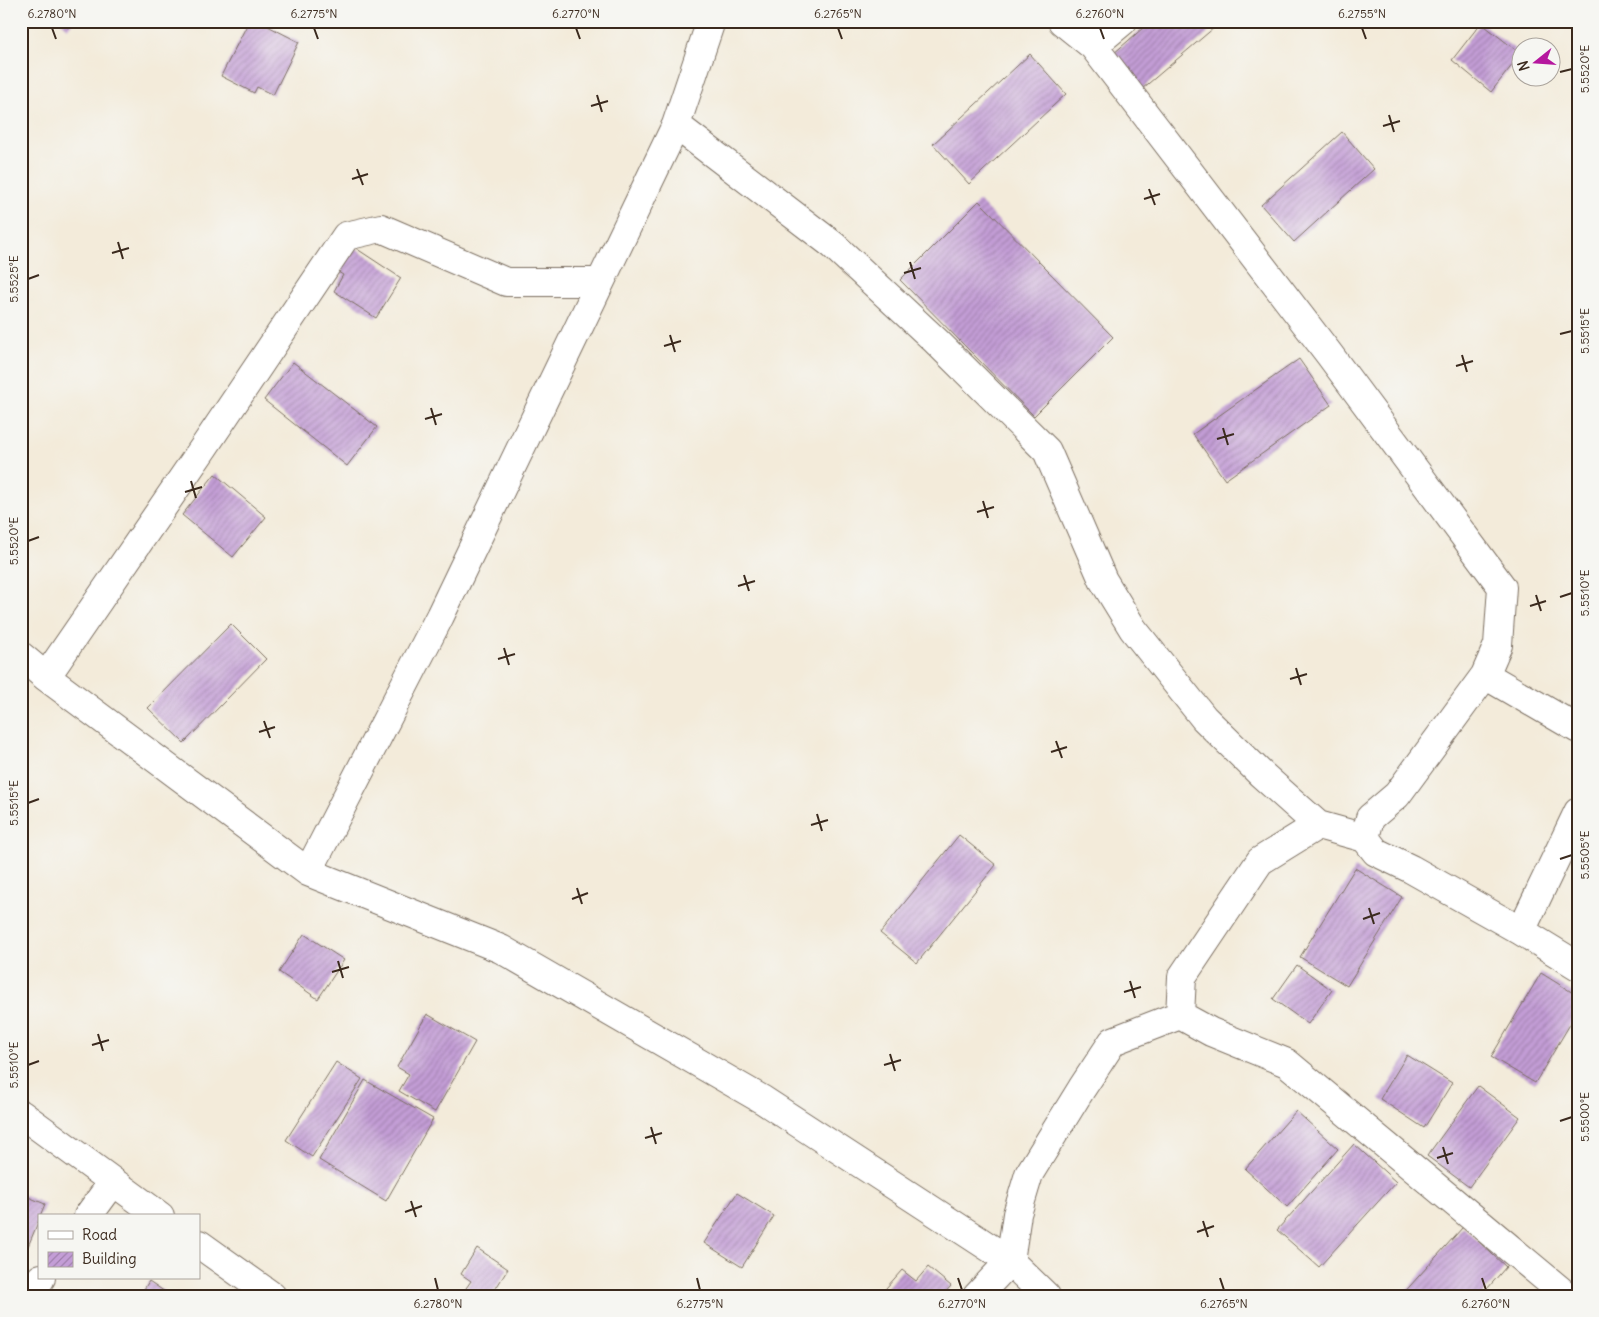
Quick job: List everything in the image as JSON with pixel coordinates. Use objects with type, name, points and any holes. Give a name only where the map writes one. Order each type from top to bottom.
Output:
[{"type":"street","points":[[308,872],[440,616],[676,125],[711,21]]},
{"type":"street","points":[[1062,21],[1093,46],[1329,354],[1502,587],[1498,645],[1485,675],[1397,795],[1370,818],[1365,838]]},
{"type":"street","points":[[1093,46],[1123,21]]},
{"type":"street","points":[[676,125],[833,244],[936,341],[1047,451],[1102,580],[1132,628],[1204,718],[1260,772],[1318,825],[1365,838],[1376,852],[1411,869],[1521,931],[1578,966]]},
{"type":"street","points":[[46,677],[346,236],[381,228],[506,282],[600,282]]},
{"type":"street","points":[[21,656],[46,677],[308,872],[501,949],[763,1100],[1010,1260],[1046,1296]]},
{"type":"street","points":[[1485,675],[1578,729]]},
{"type":"street","points":[[1521,931],[1578,812]]},
{"type":"street","points":[[1180,1015],[1182,977],[1260,861],[1318,825]]},
{"type":"street","points":[[977,1296],[1010,1260],[1017,1214],[1029,1174],[1113,1041],[1180,1015],[1211,1032],[1287,1063],[1567,1296]]},
{"type":"street","points":[[21,1114],[157,1214]]},
{"type":"street","points":[[89,1214],[113,1182]]},
{"type":"street","points":[[200,1245],[272,1296]]},
{"type":"street","points":[[28,1296],[40,1280]]},
{"type":"building","points":[[60,21],[74,21],[68,28]]},
{"type":"building","points":[[249,21],[258,21],[299,42],[273,95],[257,87],[254,93],[221,76]]},
{"type":"building","points":[[1151,21],[1222,21],[1142,89],[1113,54]]},
{"type":"building","points":[[1481,23],[1512,47],[1512,65],[1491,92],[1452,60]]},
{"type":"building","points":[[1030,54],[1066,94],[969,184],[933,144]]},
{"type":"building","points":[[1342,132],[1374,169],[1294,242],[1261,205]]},
{"type":"building","points":[[979,201],[1113,337],[1034,416],[900,280]]},
{"type":"building","points":[[354,247],[401,278],[376,318],[334,291],[343,275],[338,272]]},
{"type":"building","points":[[1299,359],[1331,405],[1225,480],[1193,434]]},
{"type":"building","points":[[293,362],[377,427],[347,466],[264,400]]},
{"type":"building","points":[[215,474],[266,517],[233,557],[182,515]]},
{"type":"building","points":[[231,624],[266,659],[184,743],[148,708]]},
{"type":"building","points":[[959,835],[996,865],[917,963],[880,933]]},
{"type":"building","points":[[1355,868],[1402,897],[1347,986],[1300,957]]},
{"type":"building","points":[[304,934],[344,960],[318,999],[279,972]]},
{"type":"building","points":[[1297,965],[1332,990],[1308,1024],[1273,999]]},
{"type":"building","points":[[1541,973],[1578,996],[1578,1011],[1535,1083],[1491,1057]]},
{"type":"building","points":[[427,1014],[475,1042],[435,1112],[399,1091],[409,1074],[397,1067]]},
{"type":"building","points":[[1407,1055],[1452,1083],[1424,1128],[1380,1099]]},
{"type":"building","points":[[336,1062],[362,1079],[312,1157],[286,1140]]},
{"type":"building","points":[[365,1080],[433,1119],[386,1201],[319,1160]]},
{"type":"building","points":[[1478,1086],[1520,1117],[1469,1187],[1427,1156]]},
{"type":"building","points":[[1296,1111],[1338,1149],[1287,1207],[1245,1169]]},
{"type":"building","points":[[1354,1144],[1396,1182],[1319,1267],[1277,1230]]},
{"type":"building","points":[[737,1193],[774,1216],[742,1267],[704,1243]]},
{"type":"building","points":[[21,1194],[45,1204],[41,1214],[38,1214],[38,1222],[21,1263]]},
{"type":"building","points":[[1463,1227],[1506,1267],[1481,1296],[1401,1296]]},
{"type":"building","points":[[477,1248],[508,1269],[491,1296],[472,1296],[464,1291],[471,1281],[461,1274]]},
{"type":"building","points":[[928,1267],[951,1286],[942,1296],[879,1296],[902,1270],[916,1281]]},
{"type":"building","points":[[149,1281],[171,1296],[140,1296]]}]
